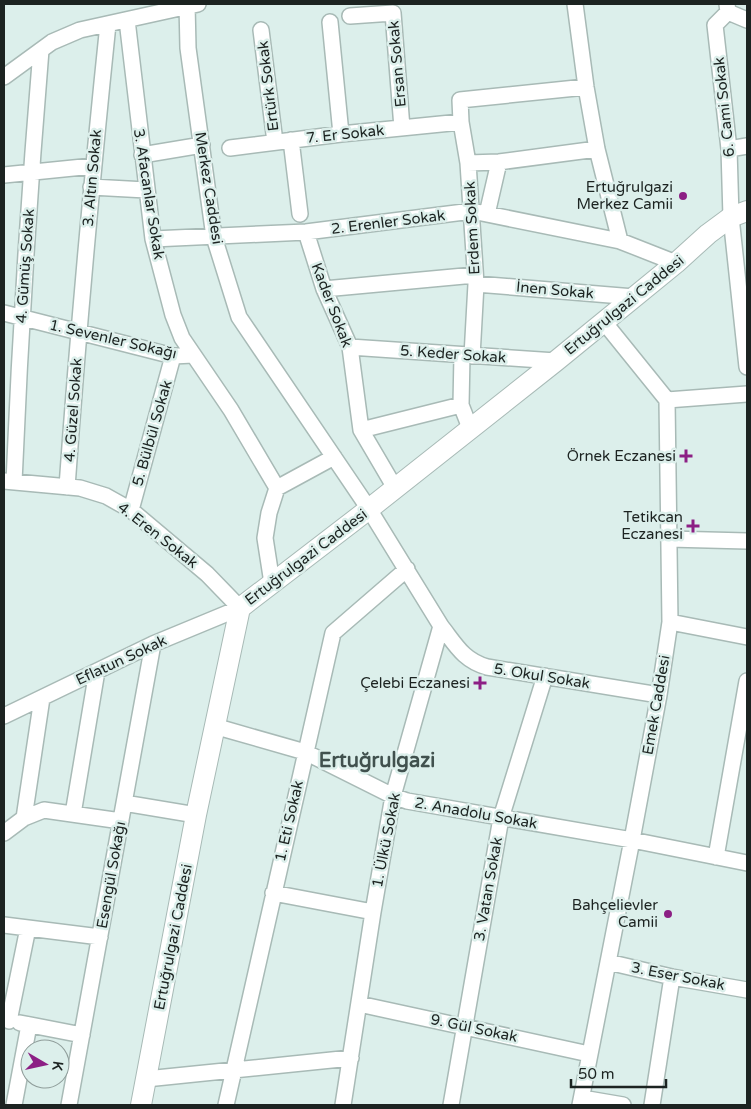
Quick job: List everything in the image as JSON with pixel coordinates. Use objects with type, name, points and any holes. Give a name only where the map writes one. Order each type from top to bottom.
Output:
[{"type":"main road","name":"Ertuğrulgazi Caddesi","points":[[142,1105],[196,815],[240,608],[369,509],[739,214]]},
{"type":"street","points":[[4,77],[52,42],[80,30],[191,4]]},
{"type":"street","name":"Merkez Caddesi","points":[[191,4],[188,48],[214,237],[239,317],[369,509]]},
{"type":"street","points":[[574,4],[597,149],[620,241],[676,263]]},
{"type":"street","points":[[728,8],[747,20]]},
{"type":"street","name":"6. Cami Sokak","points":[[728,8],[715,25],[729,149],[739,214],[747,367]]},
{"type":"street","name":"Ersan Sokak","points":[[350,16],[393,13],[402,128]]},
{"type":"street","name":"3. Afacanlar Sokak","points":[[127,20],[153,239],[174,315],[182,338],[231,410],[277,488]]},
{"type":"street","points":[[330,22],[341,134]]},
{"type":"street","name":"3. Altın Sokak","points":[[78,332],[108,24]]},
{"type":"street","name":"Ertürk Sokak","points":[[261,30],[275,142]]},
{"type":"street","name":"4. Gümüş Sokak","points":[[9,481],[31,172],[42,50]]},
{"type":"street","name":"Erdem Sokak","points":[[470,428],[461,405],[475,279],[468,163],[461,122],[460,100],[586,87]]},
{"type":"street","name":"7. Er Sokak","points":[[230,148],[461,122]]},
{"type":"street","points":[[291,140],[300,214]]},
{"type":"street","points":[[142,155],[202,145]]},
{"type":"street","points":[[729,149],[747,146]]},
{"type":"street","points":[[468,163],[499,162],[597,149]]},
{"type":"street","name":"Erdem Sokak","points":[[488,214],[499,162]]},
{"type":"street","points":[[4,175],[93,166]]},
{"type":"street","points":[[91,187],[146,190]]},
{"type":"street","name":"2. Erenler Sokak","points":[[153,239],[306,232],[472,211],[620,241]]},
{"type":"street","name":"Kader Sokak","points":[[306,232],[324,289],[350,347],[361,430],[395,488]]},
{"type":"street","name":"İnen Sokak","points":[[324,289],[475,279],[634,297]]},
{"type":"street","name":"1. Sevenler Sokağı","points":[[4,313],[173,356],[193,355]]},
{"type":"street","points":[[604,322],[668,400],[747,394]]},
{"type":"street","name":"4. Güzel Sokak","points":[[68,487],[78,332]]},
{"type":"street","name":"5. Keder Sokak","points":[[350,347],[556,361]]},
{"type":"street","name":"5. Bülbül Sokak","points":[[131,510],[173,356]]},
{"type":"street","name":"Emek Caddesi","points":[[581,1101],[659,695],[670,622],[668,400]]},
{"type":"street","points":[[361,430],[461,405]]},
{"type":"street","points":[[272,583],[265,538],[269,512],[277,488],[334,457]]},
{"type":"street","name":"4. Eren Sokak","points":[[9,481],[80,488],[106,496],[131,510],[207,574],[240,608]]},
{"type":"street","points":[[369,509],[442,626]]},
{"type":"street","points":[[669,540],[747,541]]},
{"type":"street","name":"1. Eti Sokak","points":[[226,1105],[332,633],[407,569]]},
{"type":"street","name":"Eflatun Sokak","points":[[4,716],[153,644],[240,608]]},
{"type":"street","points":[[670,622],[747,637]]},
{"type":"street","name":"5. Okul Sokak","points":[[442,626],[473,663],[487,667],[659,695]]},
{"type":"street","name":"1. Ülkü Sokak","points":[[343,1105],[360,1004],[372,912],[393,796],[442,626]]},
{"type":"street","name":"Esengül Sokağı","points":[[69,1105],[153,644]]},
{"type":"street","points":[[73,814],[98,670]]},
{"type":"street","name":"3. Vatan Sokak","points":[[450,1105],[501,818],[545,676]]},
{"type":"street","points":[[716,857],[747,681]]},
{"type":"street","points":[[24,818],[42,698]]},
{"type":"street","name":"2. Anadolu Sokak","points":[[214,726],[305,752],[393,796],[407,801],[632,840],[747,863]]},
{"type":"street","points":[[124,803],[196,815]]},
{"type":"street","points":[[4,833],[24,818],[44,810],[121,821]]},
{"type":"street","points":[[273,893],[372,912]]},
{"type":"street","points":[[4,925],[100,937]]},
{"type":"street","points":[[28,928],[6,1021],[82,1035]]},
{"type":"street","name":"3. Eser Sokak","points":[[608,962],[672,977],[747,990]]},
{"type":"street","points":[[652,1105],[672,977]]},
{"type":"street","name":"9. Gül Sokak","points":[[360,1004],[464,1025],[589,1054]]},
{"type":"street","points":[[14,1105],[29,1025]]},
{"type":"street","points":[[146,1079],[351,1058]]},
{"type":"street","points":[[581,1101],[623,1105]]},
{"type":"place","name":"Ertuğrulgazi Merkez Camii","points":[[683,196]]},
{"type":"place","name":"Örnek Eczanesi","points":[[686,456]]},
{"type":"place","name":"Tetikcan Eczanesi","points":[[693,526]]},
{"type":"place","name":"Çelebi Eczanesi","points":[[480,683]]},
{"type":"place","name":"Bahçelievler Camii","points":[[668,914]]},
{"type":"district","name":"Ertuğrulgazi","points":[[377,760]]}]
